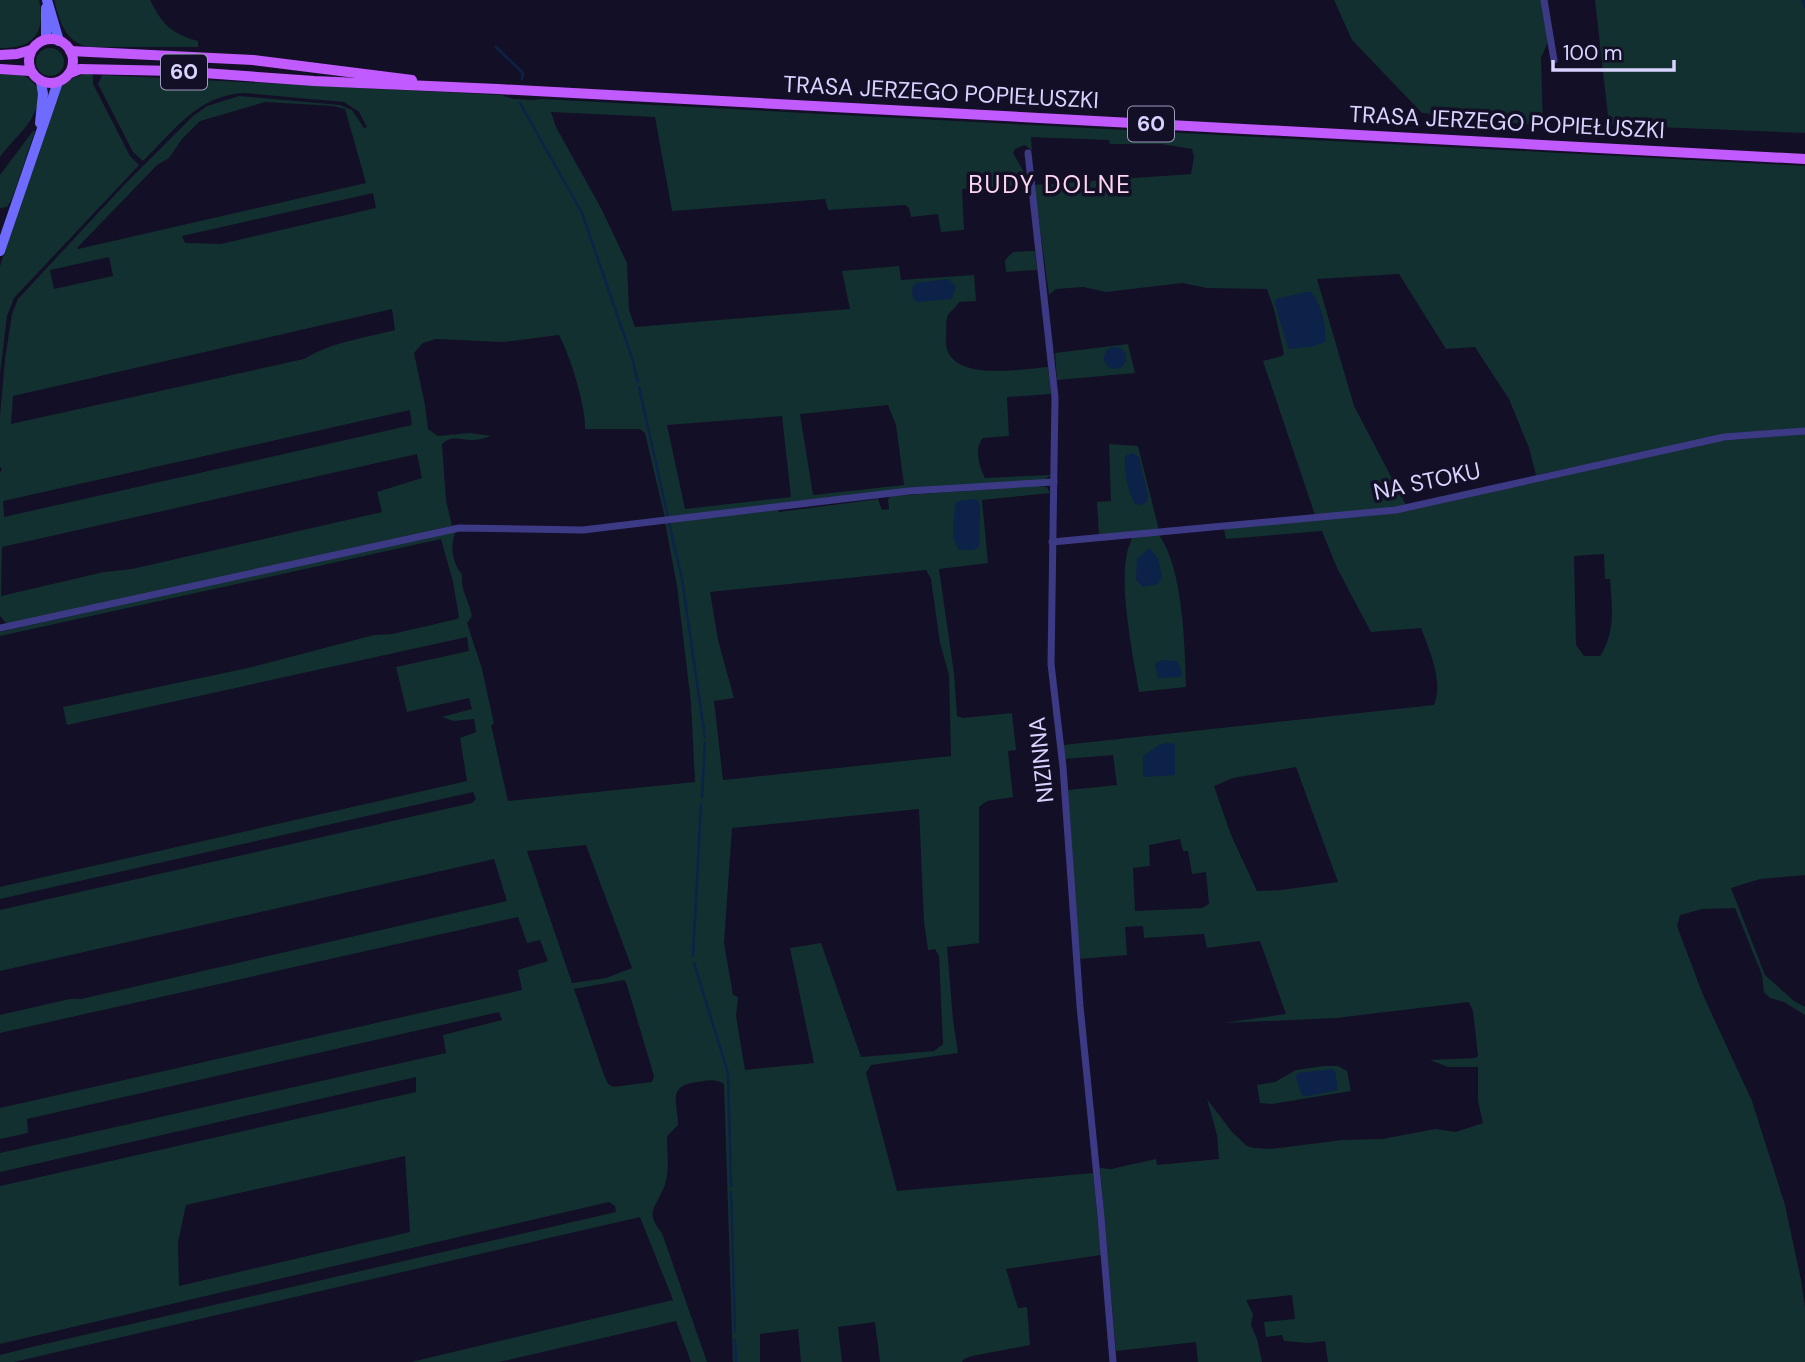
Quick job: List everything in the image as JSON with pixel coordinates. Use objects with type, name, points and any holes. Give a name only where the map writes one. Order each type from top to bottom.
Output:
[{"type":"main road","points":[[46,0],[46,39]]},
{"type":"main road","points":[[0,251],[58,82],[70,73],[73,58],[60,40],[46,0]]},
{"type":"main road","points":[[40,130],[43,94],[41,82],[30,71],[28,60],[37,43],[46,39],[60,40]]},
{"type":"main road","points":[[0,55],[31,50]]},
{"type":"main road","name":"TRASA JERZEGO POPIEŁUSZKI","points":[[70,51],[253,60],[453,86]]},
{"type":"main road","points":[[0,69],[30,71]]},
{"type":"main road","name":"TRASA JERZEGO POPIEŁUSZKI","points":[[70,73],[79,69],[154,71],[1805,159]]},
{"type":"main road","points":[[41,82],[58,82]]},
{"type":"street","points":[[1544,0],[1554,60]]},
{"type":"street","name":"NIZINNA","points":[[1028,153],[1052,354],[1056,427],[1051,664],[1113,1362]]},
{"type":"street","name":"NA STOKU","points":[[1052,542],[1396,510],[1724,437],[1805,431]]},
{"type":"street","points":[[0,628],[459,528],[583,530],[909,491],[1054,482]]},
{"type":"green space","points":[[0,0],[39,0],[39,30],[29,42],[12,48],[0,48]]},
{"type":"green space","points":[[54,0],[150,0],[168,27],[198,41],[198,47],[89,47],[69,36]]},
{"type":"green space","points":[[1334,0],[1542,0],[1549,39],[1541,58],[1543,126],[1422,113],[1352,40]]},
{"type":"green space","points":[[1595,0],[1805,0],[1805,133],[1609,125]]},
{"type":"green space","points":[[50,48],[60,52],[64,62],[60,72],[50,76],[40,72],[36,62],[40,52]]},
{"type":"green space","points":[[87,73],[93,74],[93,84],[130,156],[139,165],[14,298],[7,316],[0,374],[0,266],[60,88],[73,78]]},
{"type":"green space","points":[[0,74],[24,76],[40,94],[29,122],[0,157]]},
{"type":"green space","points":[[102,75],[1805,166],[1805,428],[1734,433],[1536,475],[1529,448],[1509,399],[1475,347],[1446,349],[1399,274],[1317,279],[1354,406],[1406,505],[1315,515],[1263,361],[1284,354],[1267,289],[1207,288],[1182,283],[1106,292],[1083,287],[1056,289],[1049,295],[1034,185],[1191,174],[1194,157],[1192,149],[1161,144],[1110,144],[1109,140],[1031,137],[1032,151],[1025,145],[1015,149],[1013,153],[1026,176],[1027,185],[962,189],[964,230],[941,232],[938,214],[911,217],[909,208],[905,205],[828,210],[825,199],[672,211],[655,117],[551,112],[556,127],[602,210],[627,263],[629,310],[635,327],[850,309],[842,271],[899,266],[901,280],[974,275],[976,301],[959,302],[947,317],[948,352],[956,362],[969,368],[1002,371],[1048,367],[1051,394],[1007,397],[1009,436],[983,438],[979,446],[979,463],[985,478],[1051,475],[1044,480],[665,518],[645,433],[640,429],[585,429],[576,381],[559,335],[503,342],[436,339],[423,343],[414,353],[428,429],[438,436],[470,433],[491,436],[474,440],[453,439],[442,444],[446,500],[452,526],[7,624],[0,616],[0,416],[5,359],[12,314],[18,299],[125,184],[193,116],[207,106],[239,96],[340,105],[352,110],[364,128],[367,127],[359,112],[344,102],[244,93],[228,95],[213,100],[188,116],[143,161],[133,152],[98,84]],"holes":[[[265,102],[334,106],[345,109],[366,183],[78,249],[157,165],[169,158],[182,139],[200,121]],[[373,193],[376,208],[221,244],[185,243],[182,236]],[[109,257],[113,276],[54,289],[50,270]],[[392,309],[395,330],[337,344],[304,359],[11,424],[13,396]],[[888,405],[896,425],[904,485],[813,495],[800,414]],[[410,410],[412,425],[4,517],[3,501]],[[782,416],[791,497],[685,509],[667,425]],[[417,454],[422,478],[377,492],[382,512],[1,596],[2,547]]]},
{"type":"green space","points":[[33,131],[12,199],[7,207],[0,208],[0,175]]},
{"type":"green space","points":[[1035,251],[1037,270],[1006,272],[1005,260],[1013,252]]},
{"type":"green space","points":[[1128,344],[1135,373],[1057,380],[1055,353]]},
{"type":"green space","points":[[1805,434],[1805,875],[1760,879],[1731,888],[1765,975],[1794,1001],[1805,1007],[1805,1015],[1784,1002],[1770,998],[1764,992],[1762,975],[1735,908],[1702,909],[1680,915],[1677,926],[1703,995],[1752,1101],[1785,1205],[1805,1308],[1805,1362],[1328,1362],[1325,1341],[1284,1341],[1282,1335],[1266,1337],[1264,1322],[1295,1319],[1292,1295],[1246,1300],[1253,1314],[1251,1325],[1262,1362],[1198,1362],[1196,1342],[1116,1351],[1100,1168],[1111,1169],[1156,1159],[1157,1165],[1219,1159],[1217,1135],[1207,1099],[1232,1132],[1247,1146],[1254,1148],[1271,1149],[1343,1140],[1382,1139],[1435,1129],[1456,1132],[1483,1123],[1478,1101],[1478,1067],[1448,1067],[1430,1060],[1478,1056],[1473,1011],[1469,1002],[1336,1018],[1223,1023],[1286,1014],[1260,941],[1207,948],[1204,934],[1144,938],[1143,926],[1125,927],[1127,955],[1079,959],[1068,790],[1117,785],[1113,755],[1064,759],[1063,745],[1434,705],[1437,696],[1436,676],[1421,628],[1371,632],[1337,568],[1322,531],[1226,539],[1224,529],[1397,513],[1720,441]],"holes":[[[1604,554],[1605,579],[1610,579],[1611,628],[1600,656],[1584,656],[1576,645],[1574,556]],[[1296,767],[1338,882],[1257,891],[1231,835],[1214,786],[1233,778]],[[1180,839],[1183,851],[1188,851],[1192,874],[1206,872],[1209,904],[1202,908],[1135,911],[1133,868],[1150,866],[1149,845]]]},
{"type":"green space","points":[[1109,444],[1138,446],[1159,530],[1099,535],[1097,502],[1111,501]]},
{"type":"green space","points":[[1038,486],[1047,487],[1050,493],[982,500],[988,563],[939,569],[954,673],[957,716],[963,718],[1012,713],[1016,750],[1008,751],[1013,797],[987,801],[979,807],[979,943],[947,947],[958,1053],[871,1065],[866,1073],[897,1191],[1093,1173],[1101,1255],[1006,1269],[1018,1308],[1027,1307],[1030,1345],[972,1356],[962,1362],[880,1362],[875,1322],[838,1327],[842,1362],[801,1362],[798,1329],[760,1334],[760,1362],[733,1362],[724,1084],[710,1080],[687,1084],[677,1092],[678,1125],[667,1136],[667,1175],[653,1210],[707,1362],[691,1362],[676,1321],[499,1362],[411,1362],[673,1300],[640,1217],[14,1362],[0,1362],[0,1355],[36,1346],[616,1212],[615,1206],[609,1202],[0,1344],[0,1186],[416,1092],[416,1077],[0,1172],[0,1153],[446,1053],[443,1035],[502,1020],[499,1012],[27,1119],[28,1133],[0,1139],[0,1108],[522,990],[518,970],[548,961],[540,940],[527,943],[518,917],[0,1033],[0,1015],[70,999],[81,999],[507,901],[494,859],[0,971],[0,910],[472,803],[476,799],[473,792],[0,899],[0,887],[467,781],[460,738],[476,732],[474,719],[453,721],[442,717],[472,709],[469,698],[407,712],[396,667],[469,651],[467,637],[67,725],[63,707],[248,668],[374,635],[392,634],[457,619],[459,617],[453,582],[441,539],[0,636],[0,632],[457,530],[453,553],[462,574],[463,590],[472,616],[467,623],[482,669],[508,801],[695,782],[691,703],[677,586],[665,522],[779,512],[878,499],[882,510],[889,509],[888,499],[892,496]],"holes":[[[926,570],[931,579],[940,643],[949,675],[951,756],[723,780],[714,701],[734,698],[718,640],[710,592]],[[919,809],[924,922],[928,950],[935,949],[939,956],[943,1044],[934,1051],[861,1057],[821,943],[790,948],[814,1063],[745,1070],[736,1016],[738,997],[733,995],[724,943],[732,828]],[[586,845],[632,968],[606,978],[572,983],[527,851]],[[624,980],[654,1076],[652,1082],[613,1087],[608,1084],[574,989]],[[405,1156],[410,1232],[179,1286],[178,1242],[186,1205]]]},
{"type":"green space","points":[[1159,535],[1167,549],[1178,587],[1186,687],[1139,692],[1128,622],[1125,585],[1127,551],[1132,537]]},
{"type":"green space","points":[[1338,1066],[1347,1071],[1351,1091],[1272,1104],[1260,1103],[1257,1085],[1275,1082],[1296,1070]]},
{"type":"water","points":[[949,279],[956,287],[952,299],[917,302],[913,299],[912,287],[916,283]]},
{"type":"water","points":[[1306,292],[1315,296],[1320,308],[1325,342],[1291,349],[1288,348],[1275,304],[1276,299]]},
{"type":"water","points":[[1115,347],[1123,350],[1126,358],[1123,366],[1115,369],[1107,366],[1104,358],[1107,350]]},
{"type":"water","points":[[1132,453],[1139,457],[1148,495],[1147,502],[1141,505],[1135,504],[1127,481],[1125,456]]},
{"type":"water","points":[[975,499],[980,507],[979,547],[959,550],[954,534],[955,504],[958,501]]},
{"type":"water","points":[[1149,548],[1158,558],[1162,577],[1158,584],[1143,587],[1136,580],[1137,559]]},
{"type":"water","points":[[1162,660],[1177,661],[1182,671],[1181,677],[1158,678],[1155,664]]},
{"type":"water","points":[[1167,743],[1175,744],[1175,775],[1143,777],[1143,756]]},
{"type":"water","points":[[1333,1069],[1338,1090],[1302,1095],[1297,1073]]},
{"type":"waterway","points":[[1803,0],[1805,7]]},
{"type":"waterway","points":[[496,47],[523,73],[522,79]]},
{"type":"waterway","points":[[520,103],[582,213],[638,382]]},
{"type":"waterway","points":[[639,387],[668,517]]},
{"type":"waterway","points":[[669,523],[682,579],[705,738]]},
{"type":"waterway","points":[[702,797],[705,743]]},
{"type":"waterway","points":[[693,956],[701,804]]},
{"type":"waterway","points":[[694,963],[728,1073],[731,1186]]},
{"type":"waterway","points":[[731,1192],[735,1332]]},
{"type":"waterway","points":[[735,1340],[736,1362]]},
{"type":"district","name":"BUDY DOLNE","points":[[1050,185]]}]
